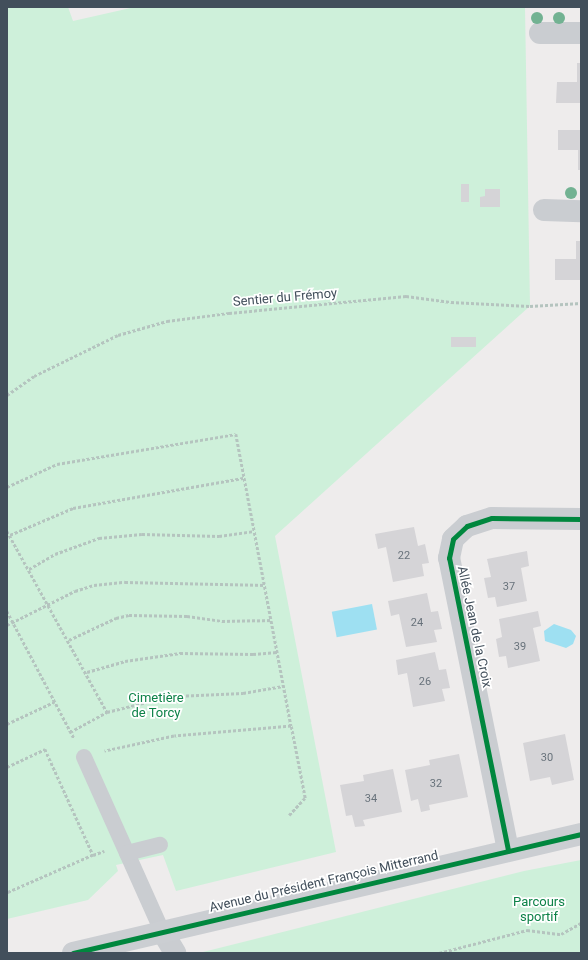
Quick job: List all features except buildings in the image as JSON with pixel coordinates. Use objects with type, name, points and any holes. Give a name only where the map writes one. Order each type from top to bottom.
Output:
[{"type":"street","points":[[540,33],[581,33]]},
{"type":"street","points":[[544,210],[581,210]]},
{"type":"street","name":"Allée Jean de la Croix","points":[[508,850],[449,558],[453,539],[467,526],[492,518],[581,519]]},
{"type":"street","name":"Avenue du Président François Mitterrand","points":[[73,953],[581,834]]},
{"type":"street","points":[[162,931],[175,953]]},
{"type":"lane","points":[[84,757],[162,931]]},
{"type":"lane","points":[[127,853],[160,845]]},
{"type":"path","points":[[7,487],[57,464],[236,434],[305,798],[289,815]]},
{"type":"path","points":[[10,535],[72,508],[244,478]]},
{"type":"path","points":[[7,531],[87,672],[107,712]]},
{"type":"path","points":[[29,569],[55,554],[99,538],[142,534],[219,536],[254,531]]},
{"type":"path","points":[[7,625],[74,591],[125,582],[265,585]]},
{"type":"path","points":[[7,611],[84,757],[174,736],[291,726]]},
{"type":"path","points":[[69,640],[116,618],[129,615],[188,616],[222,621],[272,620]]},
{"type":"path","points":[[87,672],[151,656],[180,653],[277,652]]},
{"type":"path","points":[[70,732],[107,712],[176,696],[243,693],[283,686]]},
{"type":"path","points":[[7,724],[54,702]]},
{"type":"path","points":[[7,767],[45,749],[93,855],[7,893]]},
{"type":"path","points":[[440,953],[526,930],[561,934],[581,923]]},
{"type":"green space","name":"Cimetière de Torcy","points":[[7,7],[68,7],[73,21],[135,7],[525,7],[530,306],[275,536],[336,852],[176,891],[163,855],[116,865],[118,871],[88,900],[7,919]]},
{"type":"green space","name":"Parcours sportif","points":[[581,860],[581,953],[203,952],[524,871]]},
{"type":"water","points":[[372,604],[377,630],[337,637],[332,612]]},
{"type":"water","points":[[554,624],[571,630],[576,636],[573,644],[566,648],[545,641],[544,631]]},
{"type":"cycle path","points":[[508,850],[449,558],[453,539],[467,526],[492,518],[581,519]]},
{"type":"cycle path","points":[[73,953],[581,834]]}]
